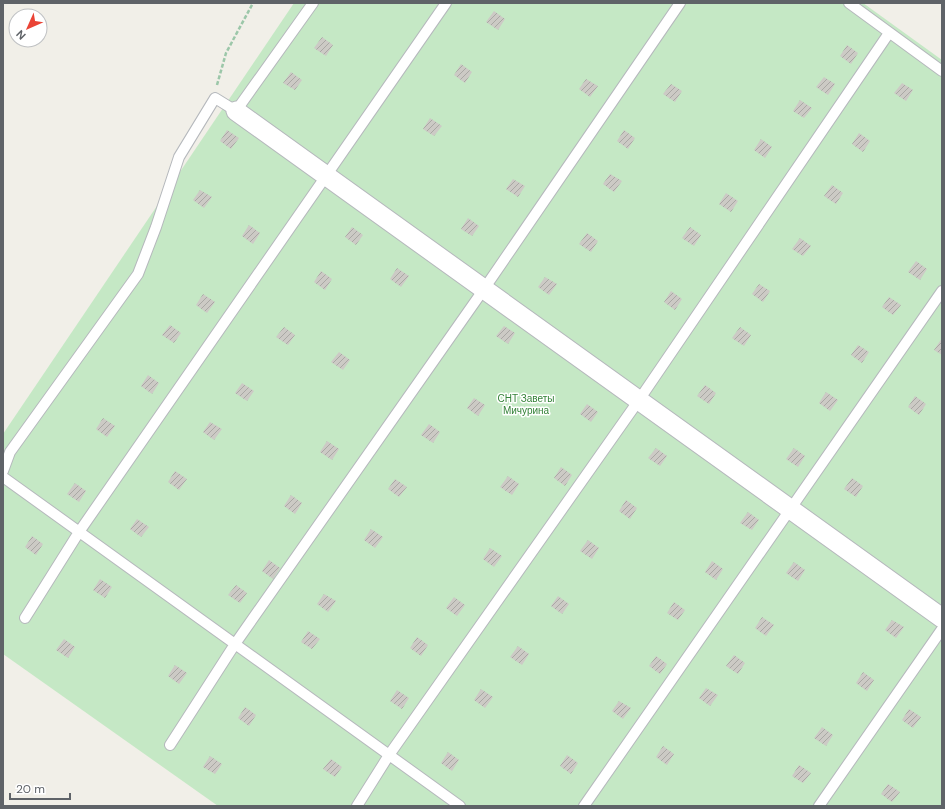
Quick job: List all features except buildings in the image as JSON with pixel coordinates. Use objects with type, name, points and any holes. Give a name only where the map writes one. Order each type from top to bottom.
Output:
[{"type":"street","points":[[236,111],[942,618]]},
{"type":"lane","points":[[3,471],[10,452],[138,274],[156,227],[179,157],[215,98],[236,111],[313,3]]},
{"type":"lane","points":[[25,618],[79,532],[446,3]]},
{"type":"lane","points":[[170,746],[235,644],[484,289],[680,3]]},
{"type":"lane","points":[[850,3],[942,71]]},
{"type":"lane","points":[[357,806],[389,755],[639,400],[889,33]]},
{"type":"lane","points":[[584,806],[942,291]]},
{"type":"lane","points":[[3,477],[460,806]]},
{"type":"lane","points":[[819,806],[942,629]]},
{"type":"path","points":[[212,104],[226,53],[252,3]]},
{"type":"green space","name":"СНТ Заветы Мичурина","points":[[294,3],[863,3],[942,60],[942,806],[218,806],[3,654],[3,434]]}]
